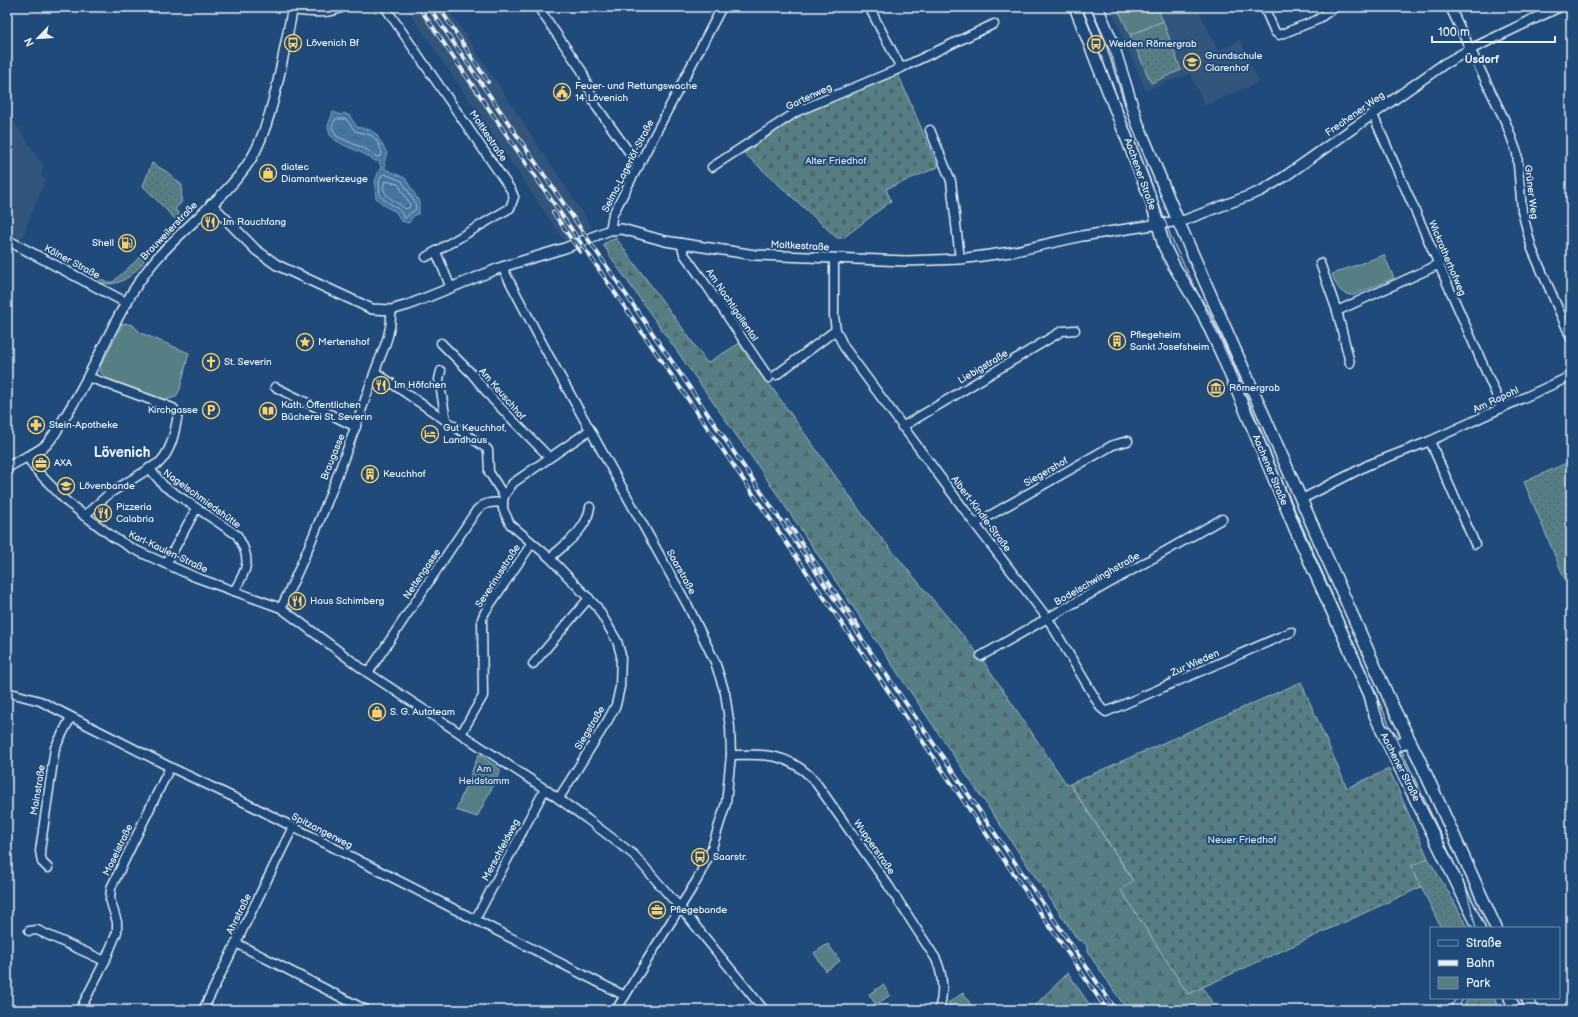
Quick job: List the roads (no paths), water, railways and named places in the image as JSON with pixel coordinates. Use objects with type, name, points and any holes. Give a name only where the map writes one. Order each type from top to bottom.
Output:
[{"type":"main road","name":"Aachener Straße","points":[[1075,7],[1151,200],[1164,246],[1174,266],[1203,314],[1223,357],[1289,516],[1370,695],[1379,724],[1479,927]]},
{"type":"main road","name":"Aachener Straße","points":[[1096,7],[1112,42],[1137,122],[1178,221],[1302,499],[1358,629],[1496,927]]},
{"type":"main road","points":[[1278,488],[1292,500],[1302,499]]},
{"type":"main road","points":[[1289,516],[1295,505],[1302,499]]},
{"type":"main road","points":[[1379,724],[1398,745],[1405,742],[1407,735]]},
{"type":"main road","points":[[1510,999],[1515,1010]]},
{"type":"main road","points":[[1527,999],[1532,1010]]},
{"type":"street","points":[[292,9],[322,12],[344,7]]},
{"type":"street","name":"Moltkestraße","points":[[385,7],[503,178],[514,197],[510,208],[426,257]]},
{"type":"street","points":[[538,7],[582,71],[596,106],[639,166]]},
{"type":"street","name":"Selma-Lagerlöf-Straße","points":[[610,230],[613,214],[722,7]]},
{"type":"street","points":[[869,7],[901,68]]},
{"type":"street","points":[[1264,7],[1275,32],[1279,35],[1317,20],[1335,7]]},
{"type":"street","name":"Grüner Weg","points":[[1450,7],[1506,123],[1517,153],[1522,211],[1532,249],[1571,338]]},
{"type":"street","name":"Frechener Weg","points":[[1158,225],[1178,221],[1267,187],[1284,177],[1444,64],[1471,49],[1559,7]]},
{"type":"street","name":"Brauweilerstraße","points":[[7,468],[44,446],[54,435],[88,377],[127,303],[153,262],[246,168],[262,135],[277,80],[292,9]]},
{"type":"street","name":"Gartenweg","points":[[712,167],[798,111],[901,68],[994,24]]},
{"type":"street","name":"Wickratherhofweg","points":[[1373,115],[1440,264],[1502,408]]},
{"type":"street","points":[[930,130],[951,181],[960,259]]},
{"type":"street","name":"Moltkestraße","points":[[211,204],[256,250],[277,265],[372,309],[391,310],[408,305],[502,267],[565,248],[610,230],[622,230],[665,241],[681,242],[754,255],[906,261],[960,259],[1011,252],[1082,236],[1158,225]]},
{"type":"street","name":"Kölner Straße","points":[[7,240],[127,303]]},
{"type":"street","name":"Am Nachtigallental","points":[[681,242],[684,254],[772,376],[836,330]]},
{"type":"street","points":[[436,252],[451,288]]},
{"type":"street","name":"Albert-Kindle-Straße","points":[[834,259],[834,316],[836,330],[844,347],[902,427],[1048,619],[1101,708],[1106,712]]},
{"type":"street","points":[[1320,263],[1336,311],[1350,363]]},
{"type":"street","points":[[1336,311],[1440,264]]},
{"type":"street","name":"Saarstraße","points":[[502,267],[590,430],[688,606],[715,662],[725,693],[730,727],[731,755],[726,803],[711,851],[697,880],[616,1010]]},
{"type":"street","name":"Braugasse","points":[[281,608],[296,577],[356,427],[390,334],[391,310]]},
{"type":"street","name":"Liebigstraße","points":[[902,427],[1062,331],[1075,330]]},
{"type":"street","name":"Am Keuschhof","points":[[441,343],[472,374],[494,401],[549,457]]},
{"type":"street","points":[[441,371],[439,379],[446,420]]},
{"type":"street","points":[[375,372],[446,420]]},
{"type":"street","name":"Am Rapohl","points":[[1302,499],[1368,465],[1430,441],[1571,376]]},
{"type":"street","points":[[84,516],[110,493],[160,462],[168,452],[175,432],[178,414],[176,410],[88,377]]},
{"type":"street","points":[[275,387],[356,427]]},
{"type":"street","name":"Siegstraße","points":[[446,420],[488,450],[489,472],[503,499],[506,517],[510,524],[550,558],[589,598],[605,619],[617,641],[621,655],[620,687],[616,705],[558,798]]},
{"type":"street","points":[[503,499],[513,483],[590,430]]},
{"type":"street","name":"Siegershof","points":[[975,524],[1113,445],[1128,441]]},
{"type":"street","points":[[1430,441],[1475,544]]},
{"type":"street","name":"Karl-Kaulen-Straße","points":[[27,456],[35,469],[67,502],[84,516],[126,545],[195,577],[281,608]]},
{"type":"street","name":"Nagelschmiedshütte","points":[[150,468],[164,486],[236,535],[243,545],[246,570],[234,591]]},
{"type":"street","name":"Nettengasse","points":[[368,673],[476,511],[482,505],[503,499]]},
{"type":"street","points":[[550,558],[584,525],[588,518],[590,507]]},
{"type":"street","points":[[166,564],[196,509]]},
{"type":"street","name":"Bodelschwinghstraße","points":[[981,656],[1222,519]]},
{"type":"street","name":"Severinusstraße","points":[[460,734],[483,696],[482,619],[485,612],[532,543]]},
{"type":"street","points":[[533,664],[589,598]]},
{"type":"street","points":[[281,608],[368,673],[545,789],[634,855],[764,1010]]},
{"type":"street","name":"Zur Wieden","points":[[1106,712],[1291,632]]},
{"type":"street","name":"Spitzangerweg","points":[[7,692],[40,701],[293,827],[625,996]]},
{"type":"street","name":"Mainstraße","points":[[48,868],[42,862],[40,851],[52,763],[55,748],[71,717]]},
{"type":"street","name":"Wupperstraße","points":[[731,755],[759,754],[784,758],[806,771],[814,780],[888,885],[936,959],[940,969],[942,983],[942,1002],[939,1010]]},
{"type":"street","name":"Moselstraße","points":[[80,1010],[117,932],[110,899],[111,888],[170,767]]},
{"type":"street","name":"Merschfeldweg","points":[[475,920],[545,789]]},
{"type":"street","name":"Ahrstraße","points":[[203,1010],[293,827]]},
{"type":"street","points":[[30,931],[37,930],[104,961]]},
{"type":"street","points":[[236,943],[366,1010]]},
{"type":"water","points":[[333,112],[341,115],[345,113],[346,115],[349,115],[357,127],[370,130],[376,134],[387,153],[384,162],[385,169],[405,178],[419,201],[419,213],[412,217],[409,223],[401,221],[396,212],[385,206],[376,198],[375,182],[381,168],[379,161],[375,161],[364,154],[339,143],[330,135],[328,126]]},
{"type":"tram line","points":[[1081,7],[1153,187],[1172,240],[1220,339],[1388,722],[1466,888],[1476,927]]},
{"type":"tram line","points":[[1091,7],[1111,53],[1126,104]]},
{"type":"tram line","points":[[1448,1010],[1456,999]]},
{"type":"tram line","points":[[1456,1010],[1463,999]]},
{"type":"railway","points":[[419,7],[1107,1010]]},
{"type":"railway","points":[[429,7],[1116,1010]]},
{"type":"railway","points":[[439,7],[488,82]]},
{"type":"railway","points":[[553,212],[580,252]]},
{"type":"railway","points":[[787,521],[859,627]]},
{"type":"place","name":"Lövenich Bf","points":[[293,43]]},
{"type":"place","name":"Weiden Römergrab","points":[[1096,44]]},
{"type":"place","name":"Grundschule Clarenhof","points":[[1192,62]]},
{"type":"place","name":"Feuer- und Rettungswache 14 Lövenich","points":[[562,92]]},
{"type":"place","name":"diatec Diamantwerkzeuge","points":[[268,173]]},
{"type":"place","name":"Im Rauchfang","points":[[210,222]]},
{"type":"place","name":"Shell","points":[[127,243]]},
{"type":"place","name":"Pflegeheim Sankt Josefsheim","points":[[1117,341]]},
{"type":"place","name":"Mertenshof","points":[[305,342]]},
{"type":"place","name":"St. Severin","points":[[211,362]]},
{"type":"place","name":"Im Höfchen","points":[[381,385]]},
{"type":"place","name":"Römergrab","points":[[1216,388]]},
{"type":"place","name":"Kirchgasse","points":[[211,410]]},
{"type":"place","name":"Kath. Öffentlichen Bücherei St. Severin","points":[[268,411]]},
{"type":"place","name":"Stein-Apotheke","points":[[36,425]]},
{"type":"place","name":"Gut Keuchhof, Landhaus","points":[[430,434]]},
{"type":"place","name":"AXA","points":[[41,463]]},
{"type":"place","name":"Keuchhof","points":[[370,474]]},
{"type":"place","name":"Lövenbande","points":[[66,486]]},
{"type":"place","name":"Pizzeria Calabria","points":[[103,513]]},
{"type":"place","name":"Haus Schimberg","points":[[297,601]]},
{"type":"place","name":"S. G. Autoteam","points":[[377,712]]},
{"type":"place","name":"Saarstr.","points":[[700,857]]},
{"type":"place","name":"Pflegebande","points":[[657,910]]},
{"type":"district","name":"Üsdorf","points":[[1482,59]]},
{"type":"district","name":"Lövenich","points":[[122,452]]},
{"type":"park label","name":"Alter Friedhof","points":[[836,161]]},
{"type":"park label","name":"Am Heidstamm","points":[[484,774]]},
{"type":"park label","name":"Neuer Friedhof","points":[[1242,840]]}]
